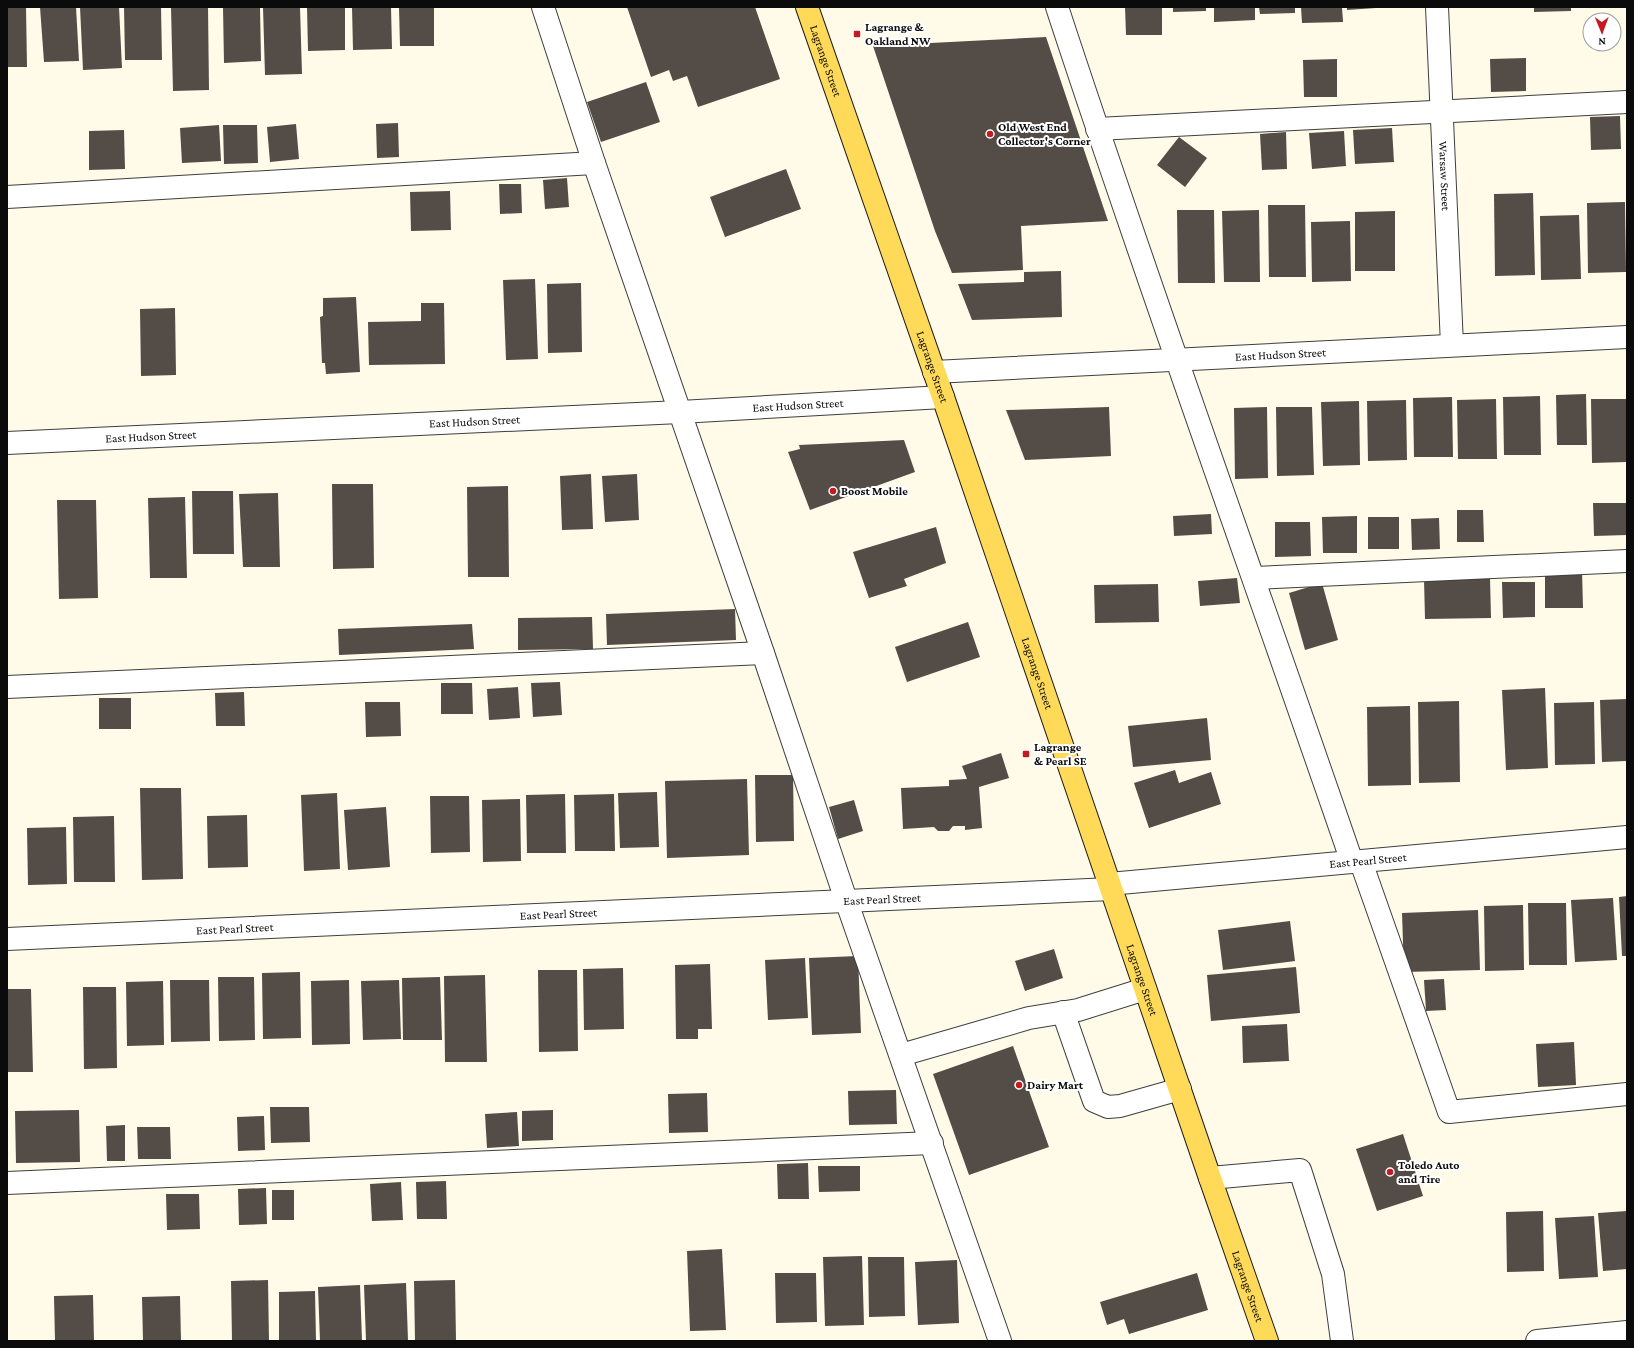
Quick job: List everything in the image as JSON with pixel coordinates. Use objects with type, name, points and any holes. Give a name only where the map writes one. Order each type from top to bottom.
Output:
[{"type":"main road","name":"Lagrange Street","points":[[806,7],[943,397],[1267,1341]]},
{"type":"street","points":[[543,7],[594,164],[763,653],[846,900],[1000,1341]]},
{"type":"street","points":[[1057,7],[1176,359],[1254,578],[1449,1112],[1627,1094]]},
{"type":"street","name":"Warsaw Street","points":[[1437,7],[1452,345]]},
{"type":"street","points":[[1097,129],[1627,102]]},
{"type":"street","points":[[7,197],[594,164]]},
{"type":"street","name":"East Hudson Street","points":[[934,372],[1627,337]]},
{"type":"street","name":"East Hudson Street","points":[[7,443],[680,412],[943,397]]},
{"type":"street","points":[[1254,578],[1627,561]]},
{"type":"street","points":[[7,687],[763,653]]},
{"type":"street","name":"East Pearl Street","points":[[7,939],[846,900],[1110,886],[1627,837]]},
{"type":"street","points":[[901,1055],[1029,1018],[1078,1010],[1145,989]]},
{"type":"street","points":[[1063,1012],[1094,1101],[1108,1107],[1120,1106],[1180,1089]]},
{"type":"street","points":[[7,1183],[932,1143]]},
{"type":"street","points":[[1210,1178],[1300,1170],[1333,1274],[1342,1341]]},
{"type":"street","points":[[1537,1341],[1627,1332]]},
{"type":"building","points":[[7,7],[26,7],[27,67],[7,67]]},
{"type":"building","points":[[40,7],[76,7],[79,61],[44,62]]},
{"type":"building","points":[[80,7],[119,7],[122,68],[83,70]]},
{"type":"building","points":[[124,7],[161,7],[162,60],[125,60]]},
{"type":"building","points":[[171,7],[208,7],[209,90],[173,91]]},
{"type":"building","points":[[223,7],[260,7],[261,61],[224,63]]},
{"type":"building","points":[[263,7],[300,7],[302,74],[265,75]]},
{"type":"building","points":[[307,7],[345,7],[345,50],[308,51]]},
{"type":"building","points":[[352,7],[391,7],[392,49],[353,50]]},
{"type":"building","points":[[399,7],[434,7],[434,46],[400,46]]},
{"type":"building","points":[[627,7],[755,7],[780,79],[698,107],[687,76],[673,81],[669,70],[651,77]]},
{"type":"building","points":[[1125,7],[1162,7],[1162,35],[1126,35]]},
{"type":"building","points":[[1173,7],[1206,7],[1206,11],[1173,12]]},
{"type":"building","points":[[1214,7],[1255,7],[1255,20],[1214,22]]},
{"type":"building","points":[[1259,7],[1295,7],[1295,13],[1260,14]]},
{"type":"building","points":[[1301,7],[1342,7],[1343,22],[1302,23]]},
{"type":"building","points":[[1347,7],[1376,7],[1376,8],[1347,10]]},
{"type":"building","points":[[1534,7],[1571,7],[1571,11],[1534,12]]},
{"type":"building","name":"Old West End Collector's Corner","points":[[1046,37],[1108,221],[1021,226],[1023,270],[952,273],[935,231],[873,46]]},
{"type":"building","points":[[1526,58],[1526,91],[1491,92],[1490,59]]},
{"type":"building","points":[[1337,59],[1337,97],[1304,97],[1303,60]]},
{"type":"building","points":[[646,82],[660,122],[601,142],[587,102]]},
{"type":"building","points":[[1620,116],[1621,149],[1591,150],[1590,117]]},
{"type":"building","points":[[398,123],[399,157],[377,158],[376,124]]},
{"type":"building","points":[[296,124],[299,159],[270,162],[267,127]]},
{"type":"building","points":[[219,125],[221,161],[182,163],[180,128]]},
{"type":"building","points":[[223,125],[257,125],[258,163],[224,164]]},
{"type":"building","points":[[1392,128],[1394,162],[1355,164],[1353,130]]},
{"type":"building","points":[[124,130],[125,169],[89,170],[89,131]]},
{"type":"building","points":[[1344,131],[1346,166],[1312,169],[1309,133]]},
{"type":"building","points":[[1286,132],[1287,169],[1262,170],[1260,134]]},
{"type":"building","points":[[1179,137],[1207,158],[1185,187],[1157,165]]},
{"type":"building","points":[[786,169],[801,209],[725,237],[710,197]]},
{"type":"building","points":[[567,178],[569,207],[545,209],[543,180]]},
{"type":"building","points":[[499,184],[521,184],[522,213],[500,214]]},
{"type":"building","points":[[450,191],[451,230],[411,231],[410,192]]},
{"type":"building","points":[[1533,193],[1535,275],[1495,276],[1494,194]]},
{"type":"building","points":[[1625,202],[1626,272],[1588,273],[1587,203]]},
{"type":"building","points":[[1268,205],[1305,205],[1306,277],[1269,277]]},
{"type":"building","points":[[1177,210],[1214,210],[1215,283],[1178,283]]},
{"type":"building","points":[[1259,210],[1260,282],[1224,282],[1222,211]]},
{"type":"building","points":[[1395,211],[1395,271],[1355,271],[1355,212]]},
{"type":"building","points":[[1579,215],[1581,279],[1541,280],[1540,216]]},
{"type":"building","points":[[1350,221],[1351,281],[1312,282],[1311,222]]},
{"type":"building","points":[[1061,271],[1062,317],[972,320],[958,284],[1024,282],[1024,272]]},
{"type":"building","points":[[535,279],[538,359],[506,360],[503,280]]},
{"type":"building","points":[[581,283],[582,352],[548,353],[547,284]]},
{"type":"building","points":[[356,297],[360,372],[326,374],[325,363],[322,363],[320,317],[323,316],[323,298]]},
{"type":"building","points":[[421,303],[444,303],[445,364],[369,365],[368,322],[421,321]]},
{"type":"building","points":[[175,308],[176,375],[141,376],[140,309]]},
{"type":"building","points":[[1586,394],[1587,445],[1557,445],[1556,395]]},
{"type":"building","points":[[1540,396],[1541,455],[1504,455],[1503,397]]},
{"type":"building","points":[[1452,397],[1453,457],[1414,457],[1413,398]]},
{"type":"building","points":[[1496,399],[1497,459],[1458,459],[1457,400]]},
{"type":"building","points":[[1591,399],[1627,399],[1627,462],[1592,463]]},
{"type":"building","points":[[1406,400],[1407,460],[1368,461],[1367,401]]},
{"type":"building","points":[[1359,401],[1360,465],[1323,466],[1321,402]]},
{"type":"building","points":[[1109,407],[1111,456],[1025,460],[1006,410]]},
{"type":"building","points":[[1267,407],[1268,478],[1235,479],[1234,408]]},
{"type":"building","points":[[1276,407],[1312,407],[1314,475],[1277,476]]},
{"type":"building","name":"Boost Mobile","points":[[904,440],[915,472],[810,510],[788,452],[800,449],[799,445]]},
{"type":"building","points":[[591,474],[593,529],[562,530],[560,476]]},
{"type":"building","points":[[637,474],[639,520],[605,522],[602,476]]},
{"type":"building","points":[[332,484],[373,484],[374,568],[333,569]]},
{"type":"building","points":[[508,486],[509,577],[468,577],[467,487]]},
{"type":"building","points":[[192,491],[233,491],[234,554],[193,554]]},
{"type":"building","points":[[278,493],[280,567],[243,567],[239,494]]},
{"type":"building","points":[[185,497],[187,578],[150,578],[148,498]]},
{"type":"building","points":[[57,500],[96,500],[98,598],[59,599]]},
{"type":"building","points":[[1593,503],[1627,503],[1627,535],[1594,536]]},
{"type":"building","points":[[1457,510],[1483,510],[1484,542],[1457,542]]},
{"type":"building","points":[[1211,514],[1212,534],[1174,536],[1173,516]]},
{"type":"building","points":[[1357,516],[1357,553],[1323,553],[1322,517]]},
{"type":"building","points":[[1368,517],[1399,517],[1399,549],[1368,549]]},
{"type":"building","points":[[1439,518],[1440,549],[1412,550],[1411,519]]},
{"type":"building","points":[[1275,522],[1310,522],[1311,556],[1275,557]]},
{"type":"building","points":[[936,527],[946,563],[904,579],[907,586],[869,598],[853,552]]},
{"type":"building","points":[[1582,570],[1583,608],[1545,608],[1545,571]]},
{"type":"building","points":[[1237,578],[1240,603],[1200,606],[1198,581]]},
{"type":"building","points":[[1490,578],[1491,618],[1425,619],[1424,579]]},
{"type":"building","points":[[1502,582],[1535,582],[1535,617],[1503,618]]},
{"type":"building","points":[[1322,583],[1338,640],[1305,650],[1289,593]]},
{"type":"building","points":[[1158,584],[1159,622],[1095,623],[1094,585]]},
{"type":"building","points":[[735,609],[736,640],[607,645],[606,614]]},
{"type":"building","points":[[592,617],[593,649],[518,650],[518,618]]},
{"type":"building","points":[[968,622],[980,657],[907,682],[895,647]]},
{"type":"building","points":[[472,624],[474,649],[339,655],[338,629]]},
{"type":"building","points":[[560,682],[562,715],[533,717],[531,683]]},
{"type":"building","points":[[441,683],[472,683],[473,714],[441,714]]},
{"type":"building","points":[[518,687],[520,718],[489,720],[487,689]]},
{"type":"building","points":[[1545,688],[1548,768],[1506,770],[1502,690]]},
{"type":"building","points":[[244,692],[245,726],[216,726],[215,693]]},
{"type":"building","points":[[99,698],[131,698],[131,729],[99,729]]},
{"type":"building","points":[[1627,699],[1627,761],[1602,762],[1600,700]]},
{"type":"building","points":[[1459,701],[1460,782],[1419,783],[1418,702]]},
{"type":"building","points":[[365,702],[400,702],[401,736],[366,737]]},
{"type":"building","points":[[1594,702],[1595,764],[1555,765],[1554,703]]},
{"type":"building","points":[[1410,706],[1411,785],[1368,786],[1367,707]]},
{"type":"building","points":[[1207,718],[1211,760],[1133,767],[1128,726]]},
{"type":"building","points":[[1001,753],[1009,778],[979,787],[982,828],[965,830],[965,826],[953,826],[949,831],[938,831],[934,827],[903,829],[901,788],[949,786],[949,780],[967,779],[962,766]]},
{"type":"building","points":[[1175,770],[1179,783],[1211,772],[1221,804],[1149,828],[1134,783]]},
{"type":"building","points":[[755,775],[793,775],[794,841],[756,842]]},
{"type":"building","points":[[747,779],[749,855],[667,858],[665,781]]},
{"type":"building","points":[[140,788],[181,788],[183,879],[142,880]]},
{"type":"building","points":[[657,792],[659,847],[620,848],[618,793]]},
{"type":"building","points":[[337,793],[340,869],[304,871],[301,795]]},
{"type":"building","points":[[565,794],[566,853],[527,853],[526,795]]},
{"type":"building","points":[[614,794],[615,851],[575,851],[574,795]]},
{"type":"building","points":[[430,796],[469,796],[470,852],[431,853]]},
{"type":"building","points":[[520,799],[521,861],[483,862],[482,800]]},
{"type":"building","points":[[854,800],[863,831],[838,839],[829,807]]},
{"type":"building","points":[[386,807],[390,867],[348,870],[344,810]]},
{"type":"building","points":[[247,815],[248,867],[208,868],[207,816]]},
{"type":"building","points":[[114,816],[115,882],[74,882],[73,817]]},
{"type":"building","points":[[66,827],[67,884],[28,885],[27,828]]},
{"type":"building","points":[[1627,896],[1627,956],[1622,956],[1619,897]]},
{"type":"building","points":[[1613,898],[1617,960],[1575,962],[1571,900]]},
{"type":"building","points":[[1528,903],[1566,903],[1567,965],[1529,965]]},
{"type":"building","points":[[1523,905],[1524,970],[1485,971],[1484,906]]},
{"type":"building","points":[[1478,910],[1480,970],[1404,972],[1402,913]]},
{"type":"building","points":[[1290,921],[1295,961],[1223,970],[1218,930]]},
{"type":"building","points":[[1054,949],[1063,978],[1025,991],[1015,961]]},
{"type":"building","points":[[858,956],[861,1033],[812,1035],[809,958]]},
{"type":"building","points":[[805,958],[808,1018],[768,1020],[765,960]]},
{"type":"building","points":[[710,964],[712,1029],[698,1029],[698,1039],[676,1039],[675,965]]},
{"type":"building","points":[[1296,967],[1300,1013],[1211,1021],[1207,975]]},
{"type":"building","points":[[623,968],[624,1029],[584,1030],[583,969]]},
{"type":"building","points":[[538,970],[577,970],[578,1051],[539,1052]]},
{"type":"building","points":[[300,972],[301,1038],[263,1039],[262,973]]},
{"type":"building","points":[[485,975],[487,1062],[445,1062],[444,976]]},
{"type":"building","points":[[218,977],[254,977],[255,1040],[219,1041]]},
{"type":"building","points":[[440,977],[442,1040],[403,1040],[402,978]]},
{"type":"building","points":[[1444,979],[1446,1010],[1426,1011],[1424,980]]},
{"type":"building","points":[[170,980],[209,980],[210,1041],[171,1042]]},
{"type":"building","points":[[349,980],[350,1044],[312,1045],[311,981]]},
{"type":"building","points":[[399,980],[401,1039],[363,1040],[361,981]]},
{"type":"building","points":[[163,981],[164,1045],[127,1046],[126,982]]},
{"type":"building","points":[[83,987],[116,987],[117,1068],[84,1069]]},
{"type":"building","points":[[7,989],[31,989],[33,1072],[7,1072]]},
{"type":"building","points":[[1287,1024],[1289,1061],[1243,1063],[1242,1026]]},
{"type":"building","points":[[1574,1042],[1576,1085],[1538,1087],[1536,1044]]},
{"type":"building","points":[[1013,1046],[1049,1147],[969,1175],[933,1074]]},
{"type":"building","points":[[896,1090],[897,1124],[849,1125],[848,1091]]},
{"type":"building","points":[[707,1093],[708,1132],[669,1133],[668,1094]]},
{"type":"building","points":[[270,1107],[309,1107],[310,1142],[271,1143]]},
{"type":"building","points":[[79,1110],[80,1162],[16,1163],[15,1111]]},
{"type":"building","points":[[553,1110],[553,1140],[522,1141],[522,1111]]},
{"type":"building","points":[[517,1112],[519,1146],[487,1148],[485,1114]]},
{"type":"building","points":[[264,1116],[265,1150],[238,1151],[237,1117]]},
{"type":"building","points":[[125,1125],[125,1161],[107,1161],[106,1126]]},
{"type":"building","points":[[137,1127],[170,1127],[171,1159],[138,1159]]},
{"type":"building","name":"Toledo Auto and Tire","points":[[1403,1134],[1423,1196],[1377,1211],[1356,1149]]},
{"type":"building","points":[[808,1163],[809,1199],[778,1199],[777,1164]]},
{"type":"building","points":[[818,1166],[860,1166],[860,1191],[819,1192]]},
{"type":"building","points":[[446,1181],[447,1219],[417,1219],[416,1182]]},
{"type":"building","points":[[401,1182],[403,1220],[372,1221],[370,1184]]},
{"type":"building","points":[[266,1188],[267,1224],[239,1225],[238,1189]]},
{"type":"building","points":[[272,1190],[294,1190],[294,1220],[272,1220]]},
{"type":"building","points":[[166,1194],[199,1194],[200,1229],[167,1230]]},
{"type":"building","points":[[1543,1211],[1544,1271],[1507,1272],[1506,1212]]},
{"type":"building","points":[[1627,1211],[1627,1269],[1603,1271],[1598,1213]]},
{"type":"building","points":[[1594,1216],[1598,1277],[1559,1279],[1555,1218]]},
{"type":"building","points":[[722,1249],[726,1330],[690,1331],[687,1251]]},
{"type":"building","points":[[862,1256],[864,1325],[825,1326],[823,1257]]},
{"type":"building","points":[[868,1257],[904,1257],[905,1316],[869,1317]]},
{"type":"building","points":[[957,1260],[959,1323],[918,1325],[915,1262]]},
{"type":"building","points":[[775,1273],[816,1273],[817,1322],[776,1323]]},
{"type":"building","points":[[1197,1273],[1208,1310],[1129,1334],[1124,1319],[1107,1325],[1100,1302]]},
{"type":"building","points":[[268,1280],[269,1341],[232,1341],[231,1281]]},
{"type":"building","points":[[455,1280],[456,1341],[415,1341],[414,1281]]},
{"type":"building","points":[[406,1283],[408,1341],[366,1341],[364,1285]]},
{"type":"building","points":[[360,1285],[362,1341],[320,1341],[318,1287]]},
{"type":"building","points":[[315,1291],[316,1341],[279,1341],[279,1292]]},
{"type":"building","points":[[93,1295],[94,1341],[55,1341],[54,1296]]},
{"type":"building","points":[[180,1296],[181,1341],[143,1341],[142,1297]]},
{"type":"place","name":"Lagrange & Oakland NW","points":[[857,34]]},
{"type":"place","name":"Old West End Collector's Corner","points":[[990,134]]},
{"type":"place","name":"Boost Mobile","points":[[833,491]]},
{"type":"place","name":"Lagrange & Pearl SE","points":[[1026,754]]},
{"type":"place","name":"Dairy Mart","points":[[1019,1085]]},
{"type":"place","name":"Toledo Auto and Tire","points":[[1390,1172]]}]
